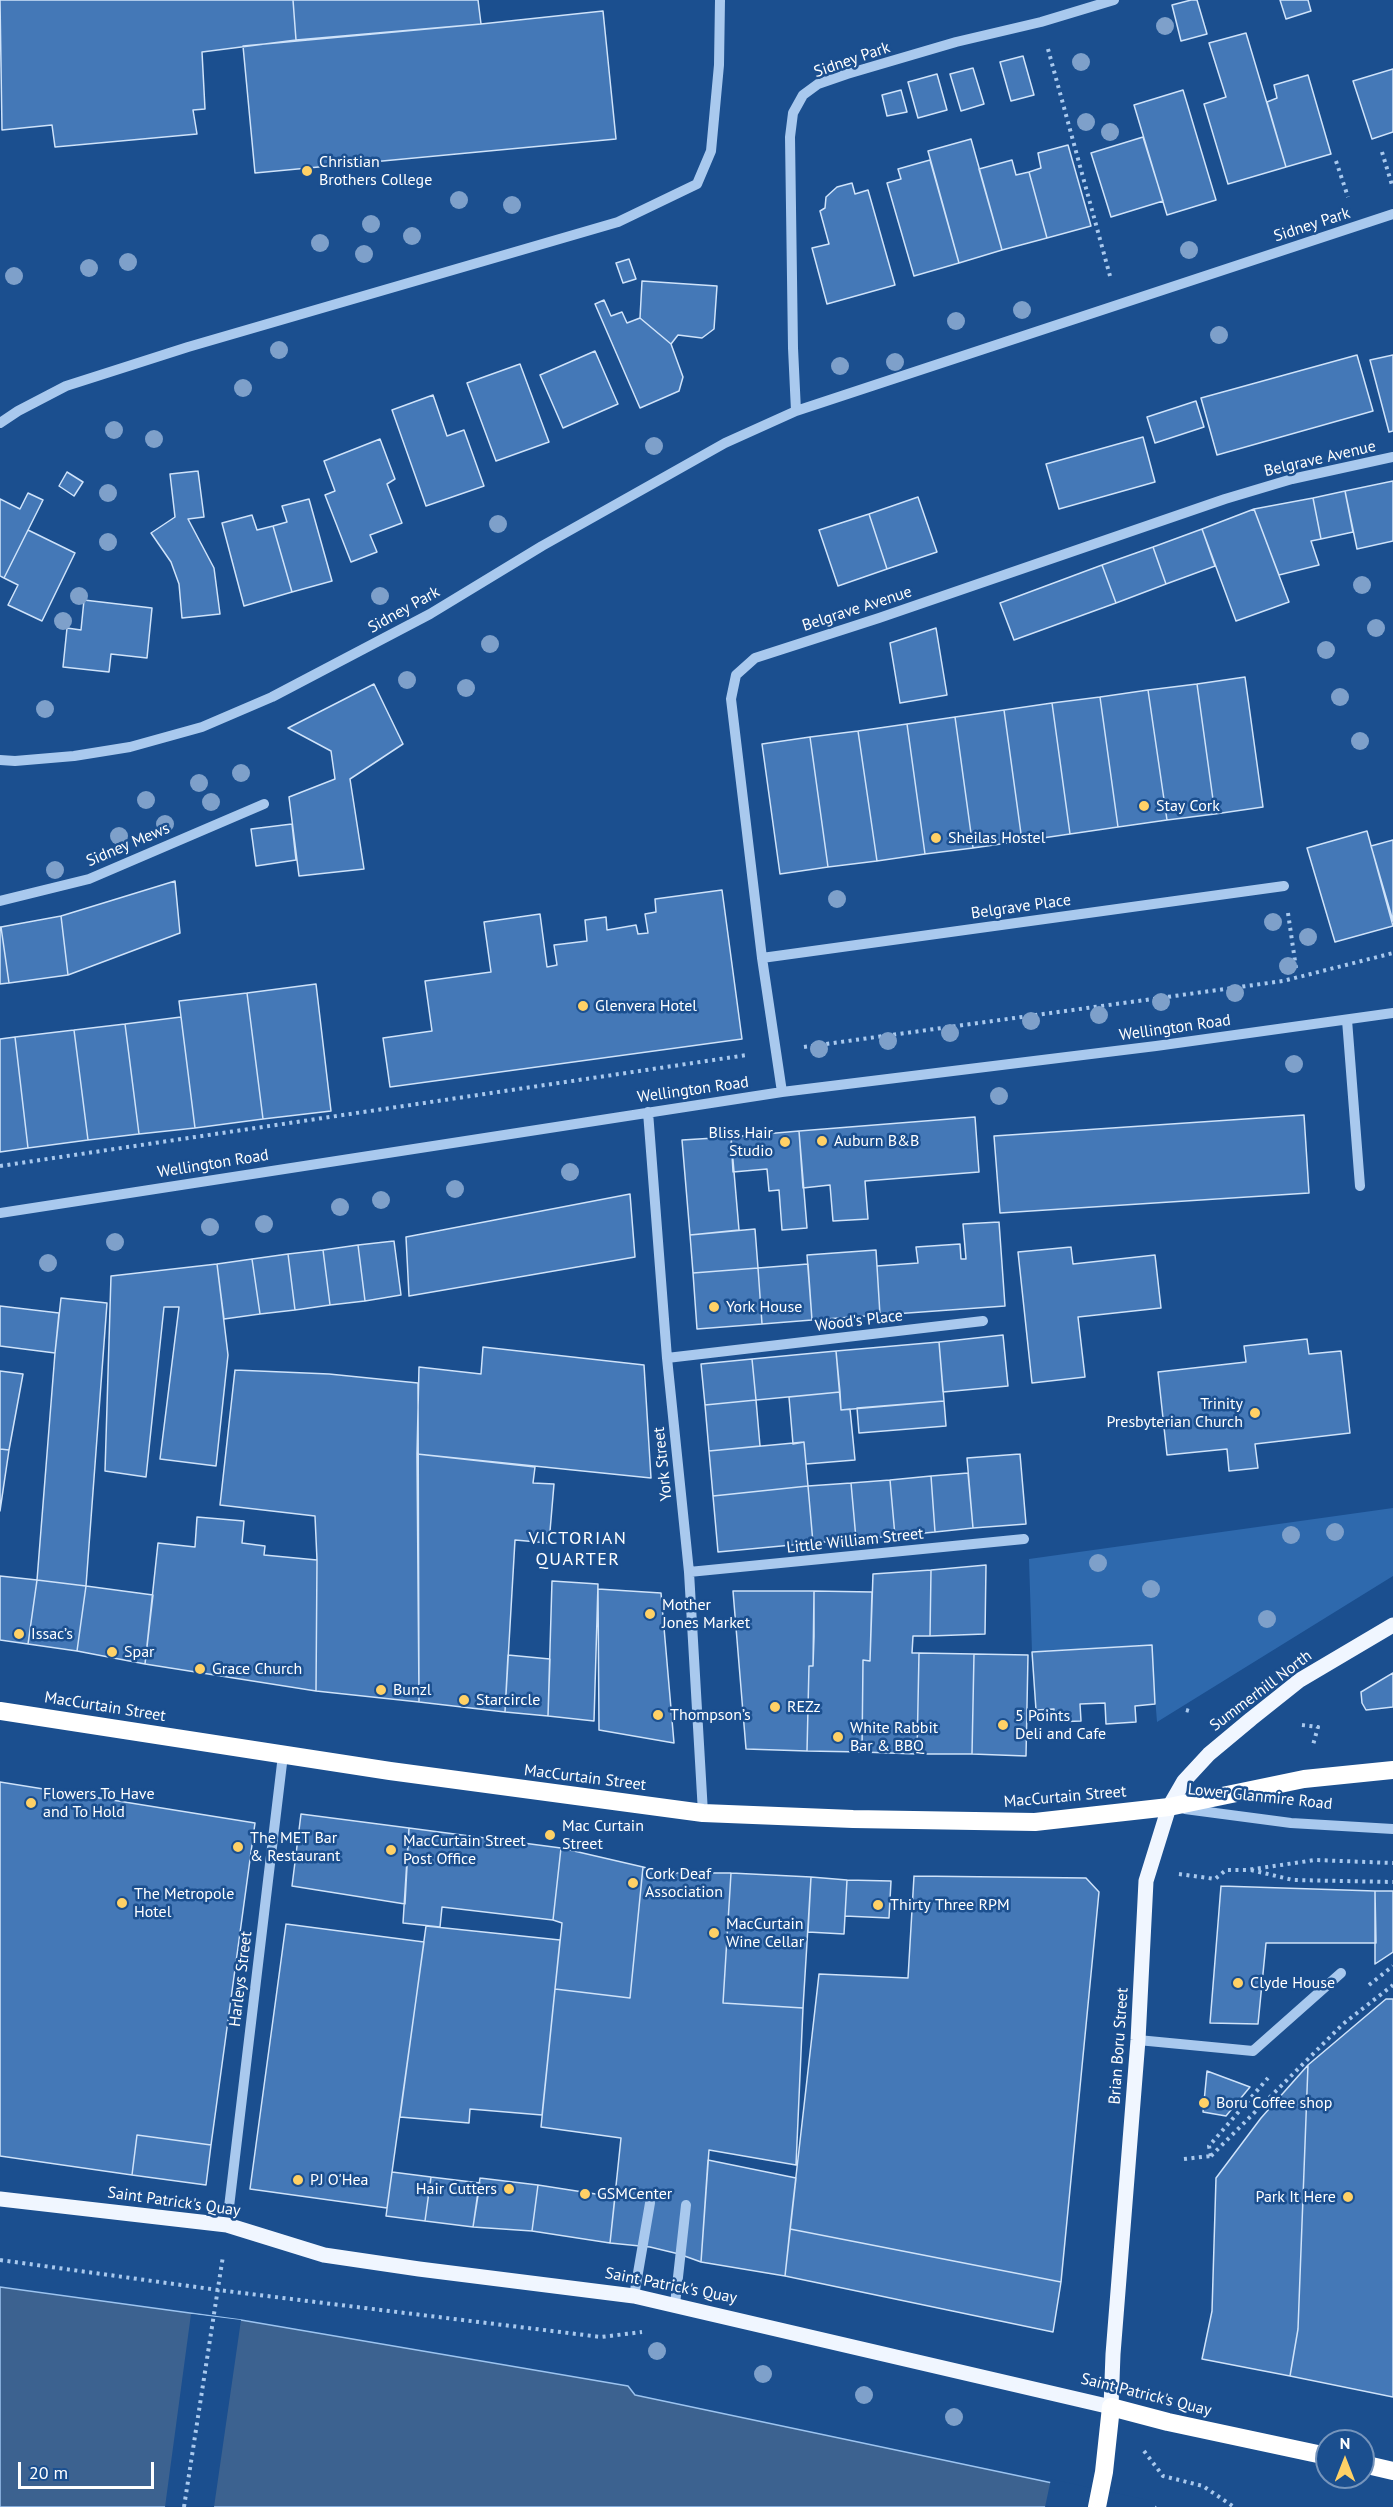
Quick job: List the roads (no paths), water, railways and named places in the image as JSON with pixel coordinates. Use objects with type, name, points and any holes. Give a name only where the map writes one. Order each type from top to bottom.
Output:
[{"type":"highway","name":"MacCurtain Street","points":[[0,1710],[283,1755],[537,1792],[703,1813],[853,1819],[1035,1822],[1169,1807]]},
{"type":"highway","name":"Lower Glanmire Road","points":[[1169,1807],[1304,1779],[1393,1770]]},
{"type":"highway","name":"Saint Patrick's Quay","points":[[1111,2407],[1168,2422],[1315,2453]]},
{"type":"highway","points":[[1097,2507],[1111,2407]]},
{"type":"highway","points":[[1375,2467],[1393,2471]]},
{"type":"main road","name":"Summerhill North","points":[[1169,1807],[1184,1781],[1209,1754],[1251,1719],[1300,1680],[1393,1625]]},
{"type":"main road","name":"Brian Boru Street","points":[[1111,2407],[1113,2355],[1138,2040],[1146,1881],[1169,1807]]},
{"type":"main road","name":"Saint Patrick's Quay","points":[[0,2199],[228,2226],[324,2255],[419,2270],[634,2296],[1111,2407]]},
{"type":"street","points":[[0,423],[66,386],[188,347],[618,222],[697,184],[711,151],[719,65],[720,0]]},
{"type":"street","name":"Sidney Park","points":[[796,411],[790,137],[793,113],[803,95],[818,84],[848,74],[956,42],[1041,22],[1114,0]]},
{"type":"street","name":"Sidney Park","points":[[0,760],[15,761],[74,756],[130,747],[202,727],[272,697],[430,614],[542,546],[724,443],[796,411],[1393,214]]},
{"type":"street","name":"Belgrave Avenue","points":[[782,1092],[762,958],[731,699],[736,675],[755,658],[1258,489],[1393,457]]},
{"type":"street","name":"Sidney Mews","points":[[0,901],[89,879],[264,804]]},
{"type":"street","name":"Belgrave Place","points":[[762,958],[1284,886]]},
{"type":"street","name":"Wellington Road","points":[[0,1213],[782,1092],[1156,1046],[1393,1013]]},
{"type":"street","points":[[1347,1020],[1360,1186]]},
{"type":"street","name":"York Street","points":[[648,1112],[667,1358],[689,1572],[703,1813]]},
{"type":"street","name":"Wood's Place","points":[[667,1358],[983,1321]]},
{"type":"street","name":"Little William Street","points":[[689,1572],[1024,1539]]},
{"type":"street","name":"Harleys Street","points":[[229,2206],[283,1755]]},
{"type":"street","name":"Lower Glanmire Road","points":[[1169,1807],[1291,1823],[1393,1829]]},
{"type":"street","points":[[1138,2040],[1254,2051],[1341,1973]]},
{"type":"street","points":[[634,2296],[650,2203]]},
{"type":"street","points":[[675,2304],[686,2205]]},
{"type":"place","name":"Christian Brothers College","points":[[307,171]]},
{"type":"place","name":"Stay Cork","points":[[1144,806]]},
{"type":"place","name":"Sheilas Hostel","points":[[936,838]]},
{"type":"place","name":"Glenvera Hotel","points":[[583,1006]]},
{"type":"place","name":"Auburn B&B","points":[[822,1141]]},
{"type":"place","name":"Bliss Hair Studio","points":[[785,1142]]},
{"type":"place","name":"York House","points":[[714,1307]]},
{"type":"place","name":"Trinity Presbyterian Church","points":[[1255,1413]]},
{"type":"place","name":"Mother Jones Market","points":[[650,1614]]},
{"type":"place","name":"Issac’s","points":[[19,1634]]},
{"type":"place","name":"Spar","points":[[112,1652]]},
{"type":"place","name":"Grace Church","points":[[200,1669]]},
{"type":"place","name":"Bunzl","points":[[381,1690]]},
{"type":"place","name":"Starcircle","points":[[464,1700]]},
{"type":"place","name":"REZz","points":[[775,1707]]},
{"type":"place","name":"Thompson’s","points":[[658,1715]]},
{"type":"place","name":"5 Points Deli and Cafe","points":[[1003,1725]]},
{"type":"place","name":"White Rabbit Bar & BBQ","points":[[838,1737]]},
{"type":"place","name":"Flowers To Have and To Hold","points":[[31,1803]]},
{"type":"place","name":"Mac Curtain Street","points":[[550,1835]]},
{"type":"place","name":"The MET Bar & Restaurant","points":[[238,1847]]},
{"type":"place","name":"MacCurtain Street Post Office","points":[[391,1850]]},
{"type":"place","name":"Cork Deaf Association","points":[[633,1883]]},
{"type":"place","name":"The Metropole Hotel","points":[[122,1903]]},
{"type":"place","name":"Thirty Three RPM","points":[[878,1905]]},
{"type":"place","name":"MacCurtain Wine Cellar","points":[[714,1933]]},
{"type":"place","name":"Clyde House","points":[[1238,1983]]},
{"type":"place","name":"Boru Coffee shop","points":[[1204,2103]]},
{"type":"place","name":"PJ O'Hea","points":[[298,2180]]},
{"type":"place","name":"Hair Cutters","points":[[509,2189]]},
{"type":"place","name":"GSMCenter","points":[[585,2194]]},
{"type":"place","name":"Park It Here","points":[[1348,2197]]},
{"type":"district","name":"VICTORIAN QUARTER","points":[[578,1549]]}]
